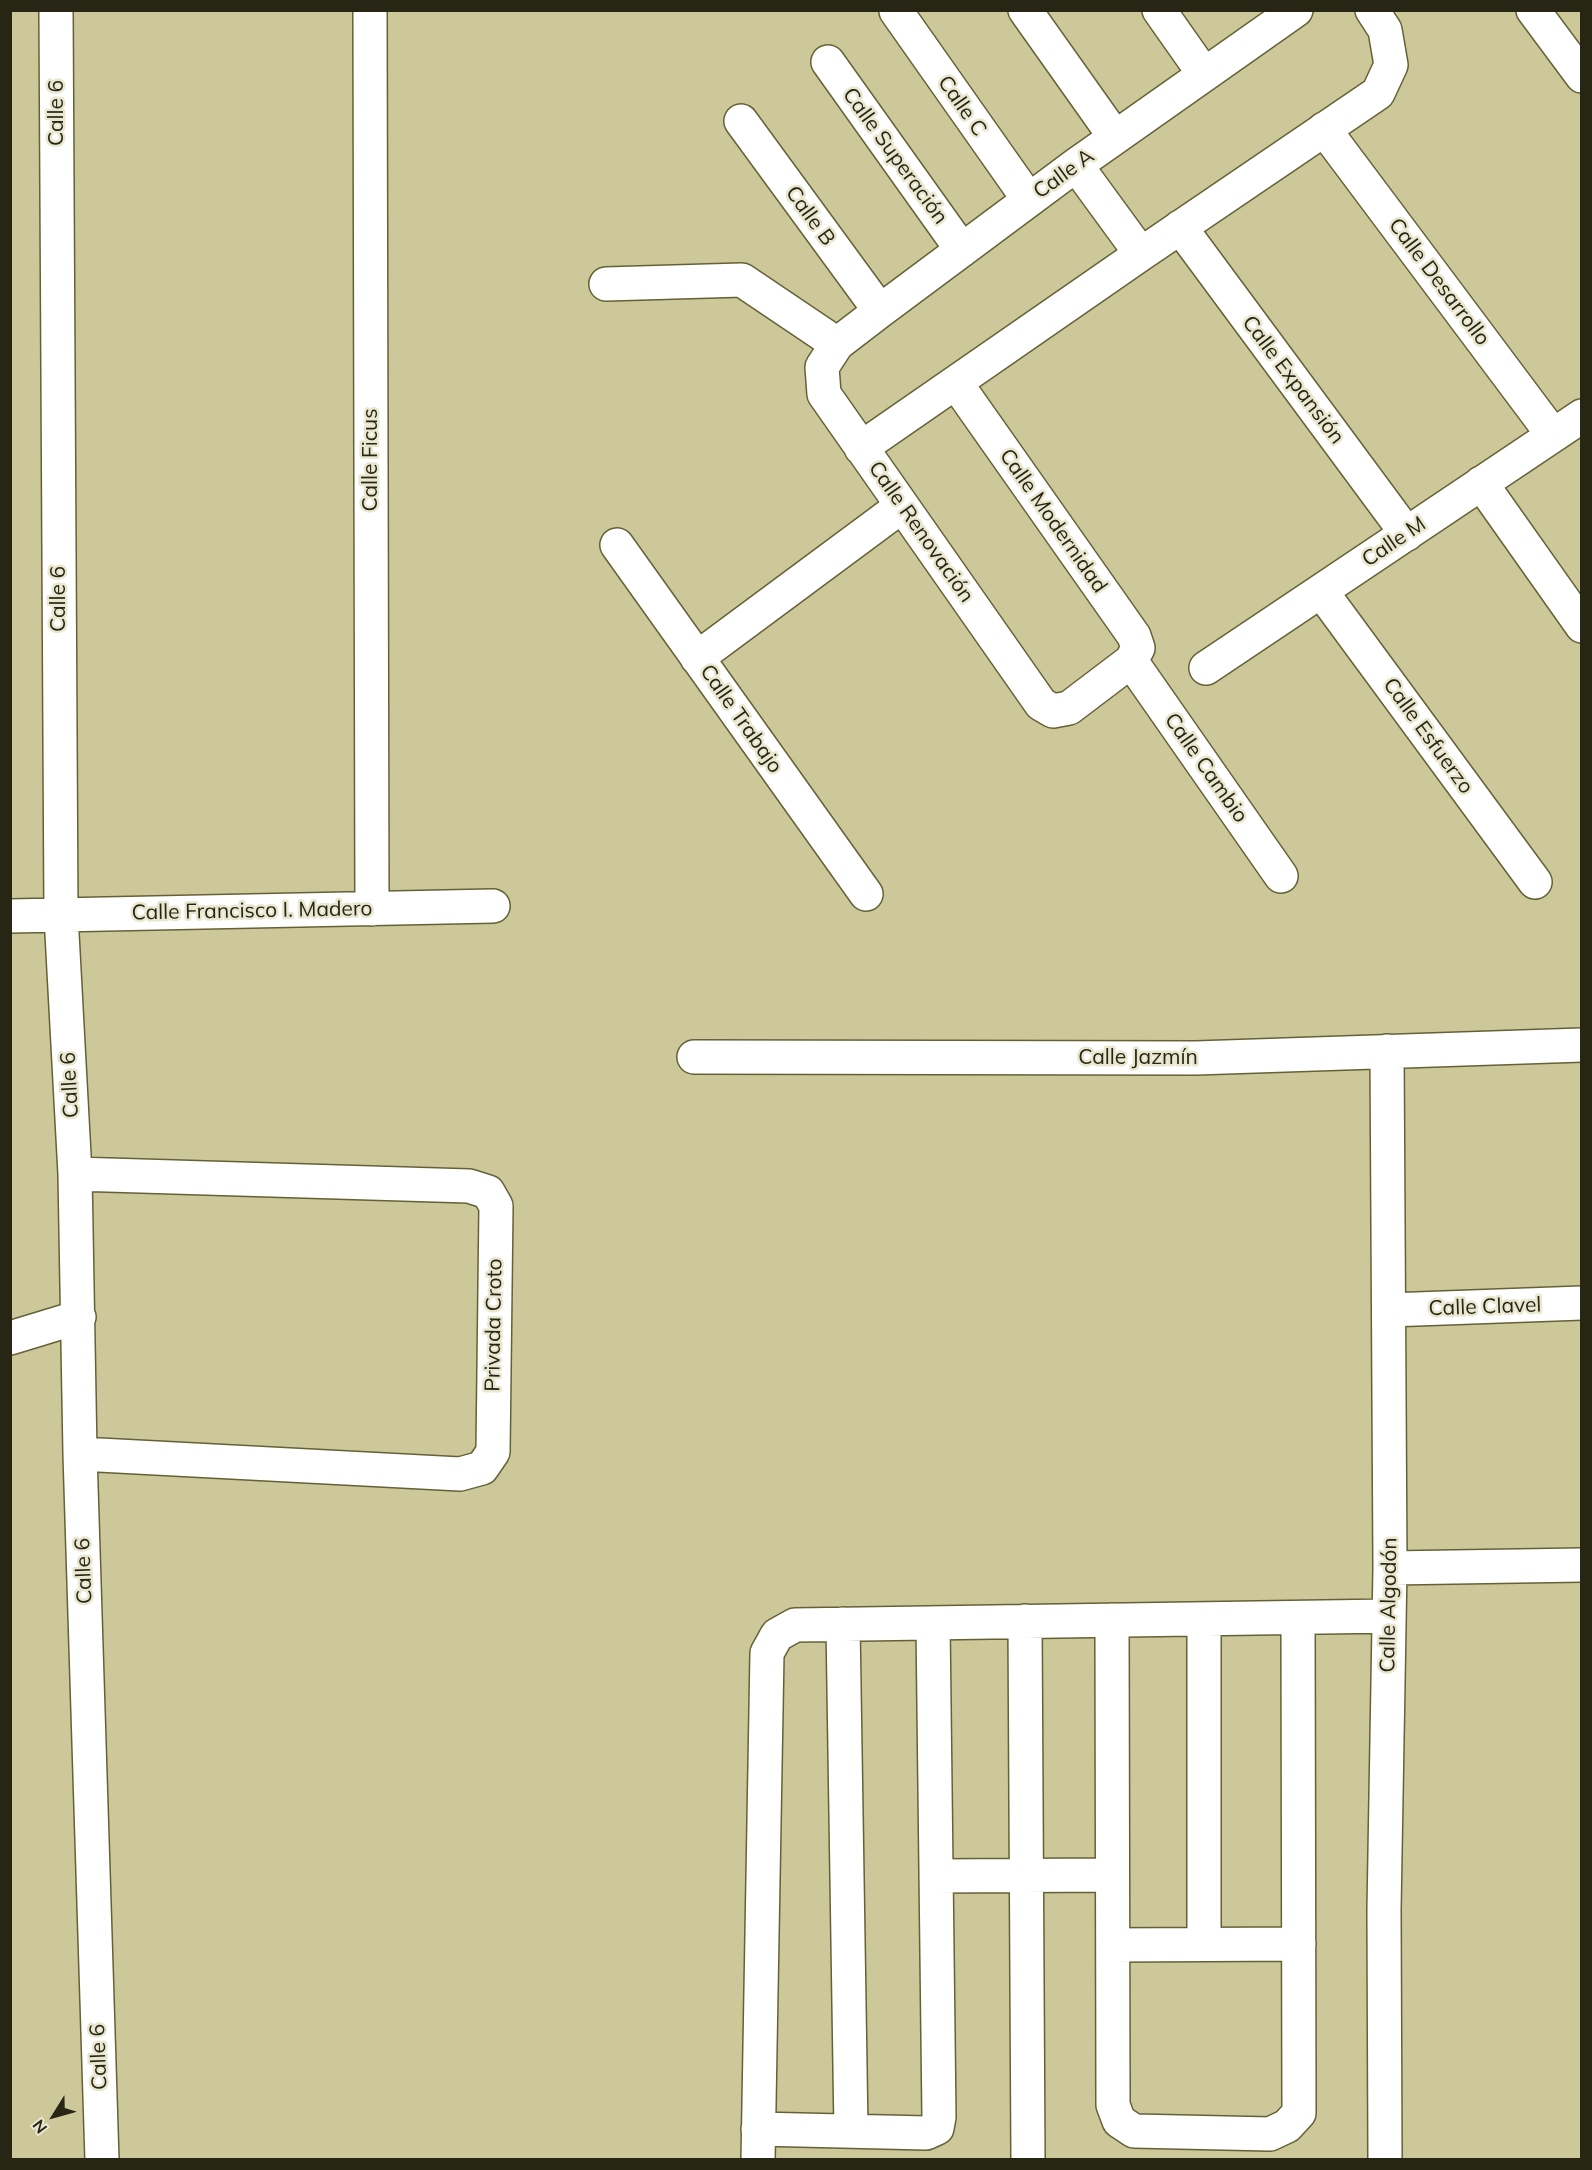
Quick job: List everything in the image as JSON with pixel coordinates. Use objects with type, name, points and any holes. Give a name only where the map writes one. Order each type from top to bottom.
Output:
[{"type":"street","name":"Calle 6","points":[[56,10],[61,915],[75,1174],[80,1454],[102,2160]]},
{"type":"street","name":"Calle Ficus","points":[[370,10],[372,909]]},
{"type":"street","points":[[1025,10],[1115,137]]},
{"type":"street","points":[[1158,10],[1204,74]]},
{"type":"street","name":"Calle A","points":[[837,344],[1076,165],[1296,10]]},
{"type":"street","points":[[861,448],[1378,93],[1392,65],[1385,30],[1372,10]]},
{"type":"street","points":[[1533,10],[1581,76]]},
{"type":"street","name":"Calle C","points":[[896,11],[1029,200]]},
{"type":"street","name":"Calle Superación","points":[[828,63],[962,250]]},
{"type":"street","name":"Calle B","points":[[741,121],[880,311]]},
{"type":"street","name":"Calle Desarrollo","points":[[1324,129],[1553,435]]},
{"type":"street","points":[[1076,165],[1141,254]]},
{"type":"street","name":"Calle Expansión","points":[[1180,227],[1407,534]]},
{"type":"street","points":[[606,284],[742,280],[837,344]]},
{"type":"street","name":"Calle Renovación","points":[[837,344],[822,367],[824,394],[1041,704],[1053,711],[1069,708],[1131,661]]},
{"type":"street","name":"Calle Modernidad","points":[[956,383],[1134,636],[1138,648],[1131,661]]},
{"type":"street","name":"Calle M","points":[[1206,668],[1581,416]]},
{"type":"street","points":[[1481,483],[1581,626]]},
{"type":"street","points":[[697,658],[902,506]]},
{"type":"street","name":"Calle Trabajo","points":[[616,544],[866,894]]},
{"type":"street","name":"Calle Esfuerzo","points":[[1321,591],[1535,882]]},
{"type":"street","name":"Calle Cambio","points":[[1131,661],[1281,876]]},
{"type":"street","name":"Calle Francisco I. Madero","points":[[10,916],[493,906]]},
{"type":"street","name":"Calle Jazmín","points":[[694,1058],[1196,1058],[1581,1045]]},
{"type":"street","name":"Calle Algodón","points":[[1385,2160],[1384,1910],[1390,1568],[1387,1051]]},
{"type":"street","name":"Privada Croto","points":[[75,1174],[469,1186],[488,1192],[496,1206],[493,1452],[482,1468],[460,1474],[80,1454]]},
{"type":"street","name":"Calle Clavel","points":[[1389,1310],[1581,1303]]},
{"type":"street","points":[[10,1338],[79,1317]]},
{"type":"street","points":[[1390,1568],[1581,1565]]},
{"type":"street","points":[[933,1623],[938,2128],[926,2133],[851,2132],[758,2144],[767,1653],[777,1635],[795,1625],[1389,1616]]},
{"type":"street","points":[[1112,1620],[1113,2105],[1119,2121],[1134,2131],[1270,2134],[1287,2126],[1299,2113],[1298,1618]]},
{"type":"street","points":[[1204,1619],[1204,1944]]},
{"type":"street","points":[[1025,1622],[1028,2160]]},
{"type":"street","points":[[843,1624],[851,2132]]},
{"type":"street","points":[[936,1876],[1112,1875]]},
{"type":"street","points":[[1113,1945],[1299,1944]]}]
